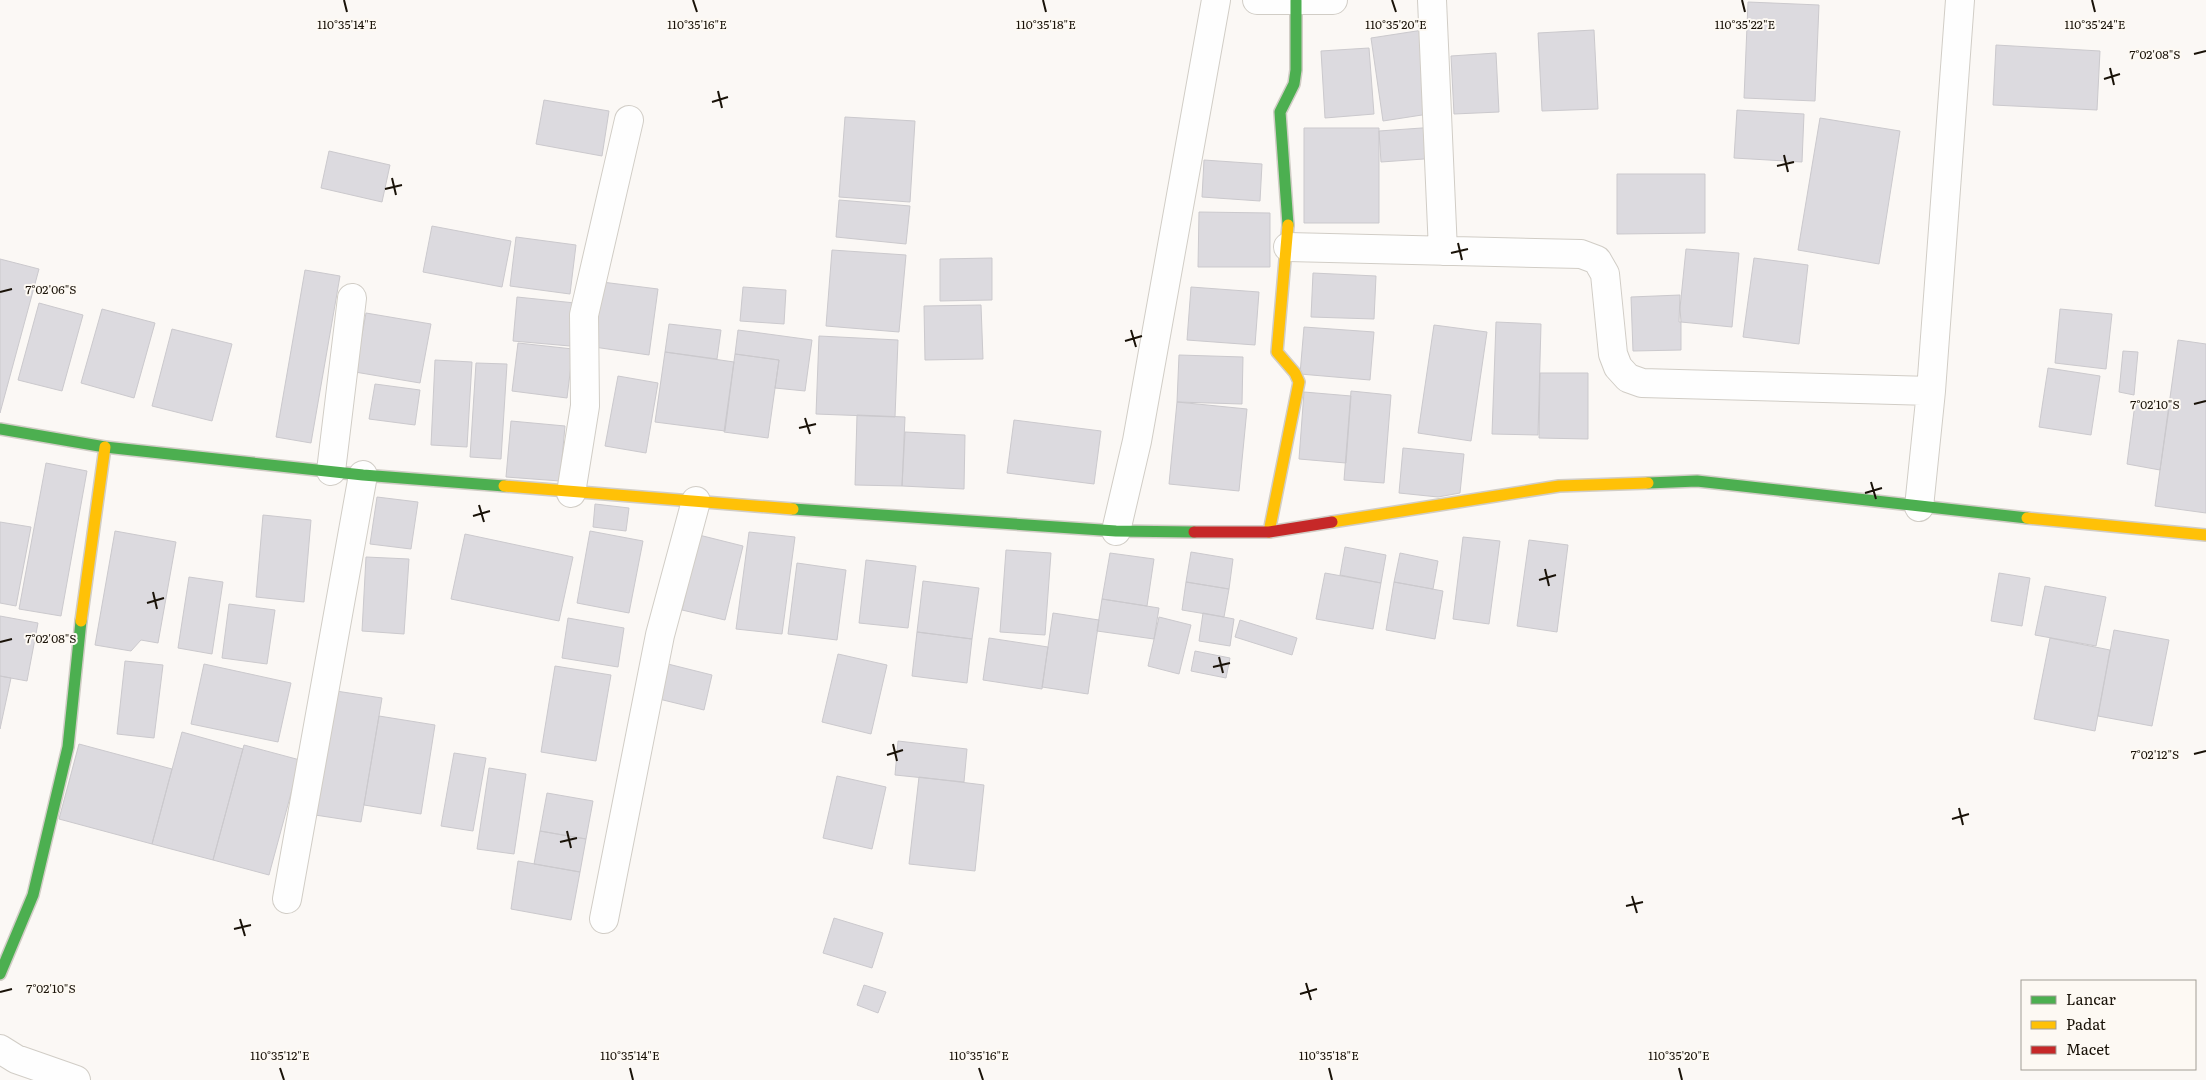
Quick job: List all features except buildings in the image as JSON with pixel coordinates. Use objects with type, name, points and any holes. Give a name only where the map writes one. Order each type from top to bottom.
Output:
[{"type":"street","points":[[1116,531],[1137,441],[1216,0]]},
{"type":"street","points":[[1257,0],[1334,0]]},
{"type":"street","points":[[1432,0],[1443,251]]},
{"type":"street","points":[[1919,507],[1931,391],[1960,0]]},
{"type":"street","points":[[1270,532],[1299,382],[1297,375],[1277,352],[1288,247],[1280,112],[1294,82],[1297,63],[1296,1]]},
{"type":"street","points":[[571,493],[585,406],[584,315],[629,120]]},
{"type":"street","points":[[1288,247],[1581,254],[1598,260],[1605,274],[1613,354],[1618,367],[1628,378],[1642,383],[1931,391]]},
{"type":"street","points":[[331,471],[352,298]]},
{"type":"street","points":[[0,429],[105,447],[363,475],[430,479],[571,493],[1116,531],[1270,532],[1559,486],[1687,481],[2206,536]]},
{"type":"street","points":[[0,974],[33,895],[68,747],[83,598],[105,447]]},
{"type":"street","points":[[287,899],[363,475]]},
{"type":"street","points":[[604,919],[660,635],[696,501]]},
{"type":"street","points":[[0,1049],[16,1059],[76,1080]]},
{"type":"traffic: fast","points":[[1288,225],[1280,112],[1294,84],[1296,70],[1296,1]]},
{"type":"traffic: fast","points":[[0,429],[105,447],[363,475],[504,486]]},
{"type":"traffic: fast","points":[[1648,483],[1697,481],[2027,518]]},
{"type":"traffic: fast","points":[[793,509],[1116,531],[1194,532]]},
{"type":"traffic: fast","points":[[0,974],[33,895],[68,747],[81,621]]},
{"type":"traffic: slow","points":[[1269,532],[1299,382],[1295,373],[1277,352],[1288,225]]},
{"type":"traffic: slow","points":[[81,621],[105,447]]},
{"type":"traffic: slow","points":[[1332,522],[1559,486],[1648,483]]},
{"type":"traffic: slow","points":[[504,486],[793,509]]},
{"type":"traffic: slow","points":[[2027,518],[2206,535]]},
{"type":"traffic: jam","points":[[1194,532],[1269,532],[1332,522]]}]
